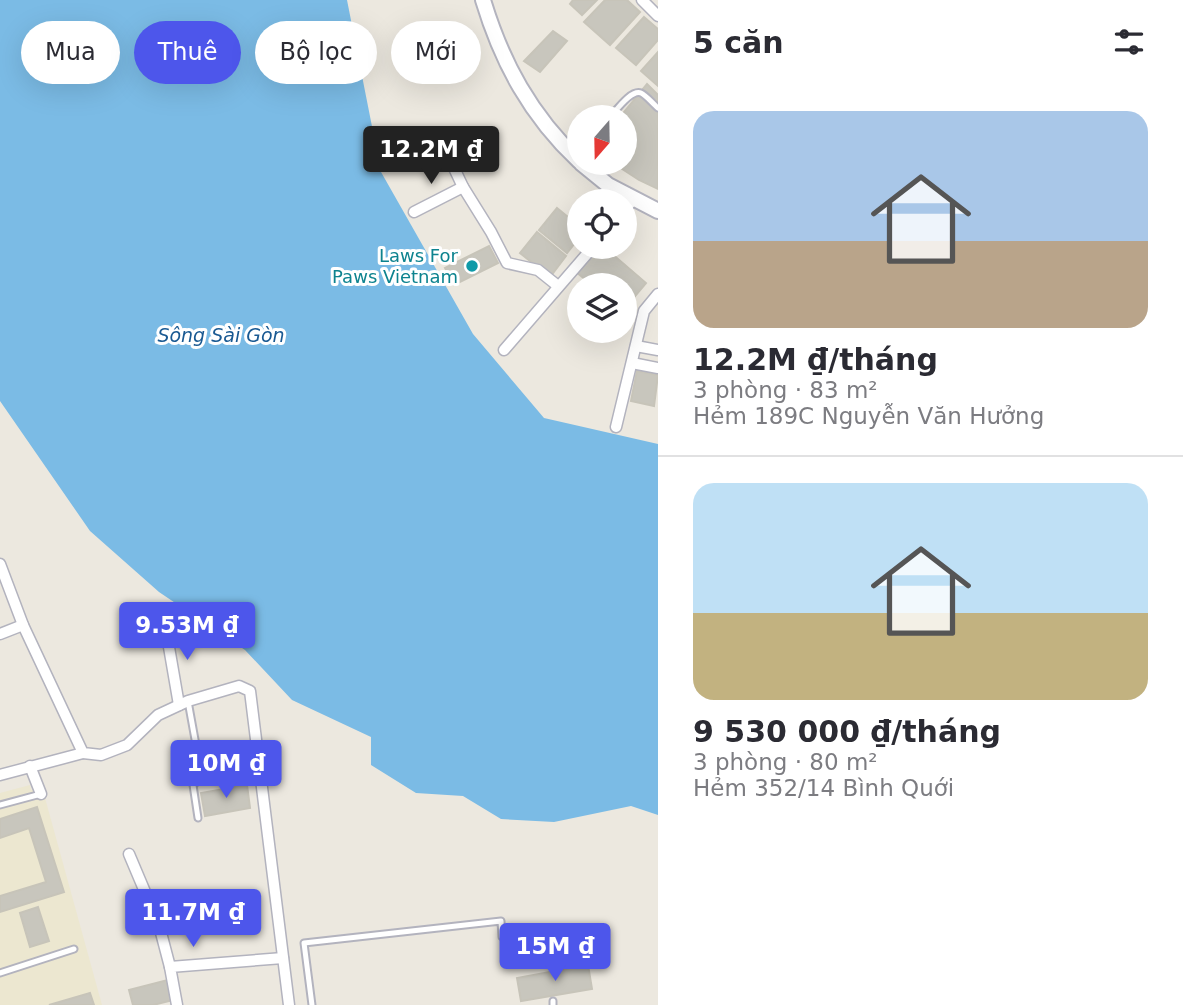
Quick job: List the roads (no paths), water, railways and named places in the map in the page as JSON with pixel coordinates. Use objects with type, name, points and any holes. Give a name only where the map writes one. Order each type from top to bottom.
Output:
[{"type":"main road","points":[[482,0],[497,43],[524,95],[554,135],[567,147]]},
{"type":"main road","points":[[597,175],[612,189]]},
{"type":"main road","points":[[637,206],[658,211]]},
{"type":"street","points":[[642,0],[658,16]]},
{"type":"street","points":[[438,134],[463,187],[507,263],[538,270],[558,286]]},
{"type":"street","points":[[414,212],[463,187]]},
{"type":"street","points":[[504,350],[582,259]]},
{"type":"street","points":[[616,427],[644,311],[658,294]]},
{"type":"street","points":[[636,346],[658,350]]},
{"type":"street","points":[[632,363],[658,368]]},
{"type":"street","points":[[0,564],[23,625],[83,752]]},
{"type":"street","points":[[165,624],[184,703]]},
{"type":"street","points":[[0,634],[23,625]]},
{"type":"street","points":[[0,775],[83,752],[101,755],[127,745],[158,715],[184,703],[239,686],[250,691],[289,1005]]},
{"type":"street","points":[[30,766],[41,794]]},
{"type":"street","points":[[129,854],[159,925],[177,1005]]},
{"type":"street","points":[[170,967],[283,958]]},
{"type":"lane","points":[[621,105],[636,92],[641,93],[658,108]]},
{"type":"lane","points":[[184,703],[202,778]]},
{"type":"lane","points":[[198,818],[193,785],[202,778],[260,773]]},
{"type":"lane","points":[[0,805],[41,794]]},
{"type":"lane","points":[[312,1005],[304,943],[501,921],[502,937],[583,932],[590,952]]},
{"type":"lane","points":[[0,973],[74,949]]},
{"type":"water","name":"Sông Sài Gòn","points":[[0,0],[347,0],[351,21],[255,21],[255,84],[364,84],[381,172],[473,334],[544,418],[658,444],[658,815],[631,806],[554,822],[501,819],[463,796],[416,793],[371,765],[371,737],[292,700],[245,650],[159,592],[90,531],[0,401]]},
{"type":"place","name":"Laws For Paws Vietnam","points":[[472,266]]}]
